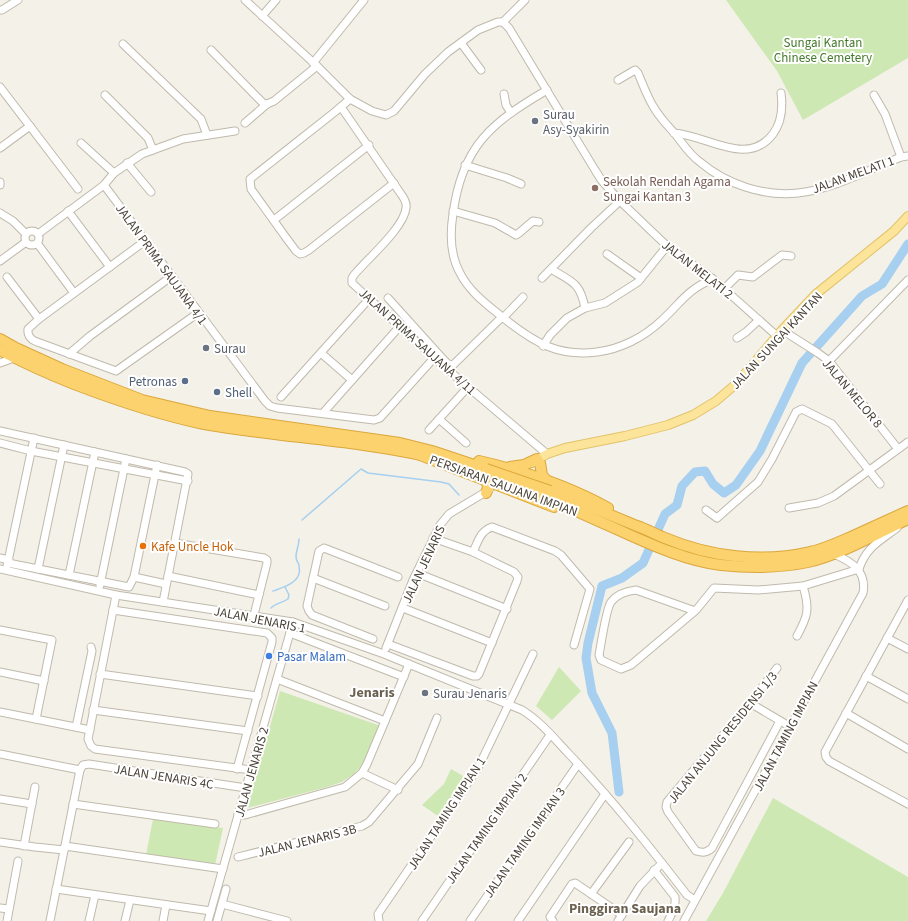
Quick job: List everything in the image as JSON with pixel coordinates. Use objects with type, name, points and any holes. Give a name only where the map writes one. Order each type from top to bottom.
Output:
[{"type":"highway","name":"PERSIARAN SAUJANA IMPIAN","points":[[0,338],[16,348],[62,369],[142,400],[210,416],[381,439],[432,451],[491,480]]},
{"type":"highway","name":"PERSIARAN SAUJANA IMPIAN","points":[[0,350],[14,358],[114,399],[203,424],[337,442],[437,458],[491,480],[548,490],[643,528],[662,545],[684,556],[720,565],[756,568],[809,562],[834,554],[908,519]]},
{"type":"highway","points":[[432,451],[443,452],[521,472],[548,490]]},
{"type":"highway","points":[[508,468],[539,461],[540,472],[548,490]]},
{"type":"highway","points":[[486,493],[491,480],[643,543],[662,545]]},
{"type":"highway","name":"PERSIARAN SAUJANA IMPIAN","points":[[548,490],[643,543]]},
{"type":"highway","name":"PERSIARAN SAUJANA IMPIAN","points":[[662,545],[744,557],[767,558],[790,556],[812,552],[832,545],[908,511]]},
{"type":"main road","name":"JALAN SUNGAI KANTAN","points":[[539,461],[547,454],[576,445],[625,436],[668,425],[692,415],[716,401],[736,384],[816,294],[894,231],[908,216]]},
{"type":"main road","name":"JALAN SUNGAI KANTAN","points":[[491,480],[521,472],[557,451]]},
{"type":"street","points":[[1,10],[18,0]]},
{"type":"street","points":[[245,0],[350,99],[363,107],[379,114],[386,115],[391,114],[425,74],[448,52],[478,30],[498,22],[503,22],[525,0]]},
{"type":"street","points":[[262,16],[276,0]]},
{"type":"street","points":[[245,123],[267,104],[274,101],[315,65],[364,0]]},
{"type":"street","name":"JALAN MELATI 2","points":[[503,22],[509,28],[599,175],[620,201],[666,246],[712,279],[759,320],[780,333]]},
{"type":"street","points":[[461,43],[481,70]]},
{"type":"street","points":[[123,44],[201,119],[207,135]]},
{"type":"street","points":[[211,50],[264,104],[267,104]]},
{"type":"street","name":"JALAN MELATI 1","points":[[618,80],[635,70],[654,107],[686,149],[700,162],[717,174],[755,190],[775,193],[799,193],[843,181],[905,156]]},
{"type":"street","points":[[0,87],[78,190]]},
{"type":"street","points":[[547,90],[499,121],[482,138],[465,165],[457,188],[453,212],[451,235],[452,251],[459,273],[475,295],[502,318],[543,346],[583,354],[611,350],[630,343],[662,320],[690,292],[701,284],[712,279]]},
{"type":"street","points":[[674,133],[692,136],[720,146],[734,149],[745,150],[753,148],[769,139],[780,122],[782,112],[781,93]]},
{"type":"street","points":[[504,94],[506,104],[511,113]]},
{"type":"street","points":[[105,95],[148,138],[153,150]]},
{"type":"street","points":[[874,96],[885,114],[905,156]]},
{"type":"street","points":[[350,99],[250,179],[251,189],[296,251],[300,254],[309,250],[394,183]]},
{"type":"street","name":"JALAN PRIMA SAUJANA 4/11","points":[[339,109],[368,145],[394,183],[405,201],[406,209],[405,214],[395,230],[352,278],[352,283],[434,358],[547,454]]},
{"type":"street","points":[[0,148],[30,126]]},
{"type":"street","points":[[38,234],[104,185],[114,173],[127,163],[142,154],[184,139],[235,130]]},
{"type":"street","points":[[81,143],[114,173]]},
{"type":"street","points":[[274,220],[368,145]]},
{"type":"street","points":[[127,163],[151,192]]},
{"type":"street","points":[[465,165],[521,184]]},
{"type":"street","name":"JALAN PRIMA SAUJANA 4/1","points":[[104,185],[198,313],[270,406],[373,420],[380,418],[434,358]]},
{"type":"street","points":[[542,278],[620,201]]},
{"type":"street","points":[[68,211],[110,267]]},
{"type":"street","points":[[0,212],[13,221],[26,234]]},
{"type":"street","points":[[453,212],[495,223],[516,234],[520,233],[533,222],[539,222]]},
{"type":"street","points":[[26,234],[32,231],[38,234]]},
{"type":"street","points":[[26,234],[24,237],[26,242],[32,245],[37,243]]},
{"type":"street","points":[[37,243],[39,238],[38,234]]},
{"type":"street","points":[[145,241],[39,319],[28,329],[30,338],[35,342],[112,370],[119,370],[198,313]]},
{"type":"street","points":[[0,261],[26,242]]},
{"type":"street","points":[[37,243],[74,293]]},
{"type":"street","points":[[543,346],[550,335],[567,318],[585,308],[605,303],[638,282],[666,246]]},
{"type":"street","points":[[607,254],[641,278]]},
{"type":"street","points":[[724,289],[737,276],[752,276],[782,255],[791,256]]},
{"type":"street","points":[[551,269],[578,287],[582,295],[585,308]]},
{"type":"street","points":[[69,354],[90,336],[172,276]]},
{"type":"street","points":[[8,277],[39,319]]},
{"type":"street","points":[[828,361],[908,280]]},
{"type":"street","points":[[388,298],[443,359],[448,364],[453,365],[523,297]]},
{"type":"street","points":[[281,397],[369,299]]},
{"type":"street","points":[[737,338],[759,320]]},
{"type":"street","points":[[323,413],[400,326]]},
{"type":"street","name":"JALAN MELOR 8","points":[[780,333],[806,346],[828,361],[898,449]]},
{"type":"street","points":[[322,353],[352,380]]},
{"type":"street","points":[[0,363],[14,358]]},
{"type":"street","points":[[429,430],[468,387]]},
{"type":"street","points":[[706,510],[717,518],[758,482],[772,460],[796,412],[802,410],[832,424],[880,484]]},
{"type":"street","points":[[439,419],[466,443]]},
{"type":"street","points":[[0,431],[157,465],[188,474],[163,602]]},
{"type":"street","points":[[3,570],[8,561],[34,438]]},
{"type":"street","points":[[789,508],[818,503],[829,498],[908,442]]},
{"type":"street","points":[[0,443],[31,451],[92,463],[155,475],[188,479]]},
{"type":"street","points":[[38,569],[64,445]]},
{"type":"street","points":[[69,575],[95,452]]},
{"type":"street","points":[[99,592],[126,459]]},
{"type":"street","points":[[0,558],[38,569],[129,587],[134,577],[157,465]]},
{"type":"street","name":"JALAN JENARIS","points":[[384,654],[417,573],[440,525],[449,514],[486,493],[496,491],[491,480]]},
{"type":"street","points":[[859,569],[862,559],[868,550],[908,519]]},
{"type":"street","points":[[473,552],[482,532],[485,529],[492,527],[555,551],[561,555],[590,589],[574,645]]},
{"type":"street","points":[[388,644],[473,676],[477,676],[479,674],[518,577],[514,572],[473,552],[433,538]]},
{"type":"street","points":[[175,543],[264,558],[267,560],[254,615]]},
{"type":"street","points":[[373,639],[312,615],[308,611],[307,606],[320,551],[324,548],[398,577]]},
{"type":"street","points":[[834,554],[847,560],[859,569]]},
{"type":"street","points":[[695,611],[636,590],[626,591],[619,595],[610,604],[599,656],[601,660],[621,669],[631,665],[695,611],[712,589],[716,587],[758,590],[803,586],[859,569]]},
{"type":"street","name":"JALAN TAMING IMPIAN","points":[[684,921],[789,726],[863,593],[863,579],[859,569]]},
{"type":"street","name":"JALAN JENARIS 1","points":[[3,570],[99,592],[293,622],[384,654],[510,704]]},
{"type":"street","points":[[417,573],[506,608]]},
{"type":"street","points":[[134,577],[167,580],[259,595]]},
{"type":"street","points":[[314,578],[385,606]]},
{"type":"street","points":[[797,636],[808,614],[803,586]]},
{"type":"street","points":[[116,595],[88,738],[91,746],[96,749],[251,770]]},
{"type":"street","points":[[908,600],[825,752],[829,761],[908,804]]},
{"type":"street","points":[[403,608],[492,643]]},
{"type":"street","points":[[113,610],[267,633],[270,636],[272,642],[238,768]]},
{"type":"street","name":"JALAN JENARIS 2","points":[[208,921],[293,622]]},
{"type":"street","points":[[0,630],[52,640],[36,719]]},
{"type":"street","points":[[346,640],[349,630]]},
{"type":"street","points":[[290,633],[404,677]]},
{"type":"street","points":[[887,638],[908,649]]},
{"type":"street","points":[[76,727],[92,651],[90,647]]},
{"type":"street","name":"JALAN TAMING IMPIAN 1","points":[[378,920],[380,911],[478,768],[533,654]]},
{"type":"street","points":[[238,814],[245,815],[345,787],[362,773],[409,664]]},
{"type":"street","name":"JALAN ANJUNG RESIDENSI 1/3","points":[[778,668],[668,802],[666,807],[668,812],[696,850],[702,853],[707,852],[712,848],[780,721]]},
{"type":"street","points":[[0,672],[44,681]]},
{"type":"street","points":[[100,674],[258,696]]},
{"type":"street","points":[[866,676],[908,699]]},
{"type":"street","points":[[277,679],[385,721]]},
{"type":"street","points":[[750,703],[789,726]]},
{"type":"street","points":[[510,704],[532,716],[578,764],[634,827],[687,895],[695,900]]},
{"type":"street","points":[[94,710],[248,731]]},
{"type":"street","points":[[0,712],[90,730]]},
{"type":"street","points":[[846,713],[908,749]]},
{"type":"street","name":"JALAN JENARIS 3B","points":[[238,857],[362,826],[369,822],[398,790],[418,764],[437,718]]},
{"type":"street","name":"JALAN TAMING IMPIAN 2","points":[[422,921],[550,735]]},
{"type":"street","name":"JALAN JENARIS 4C","points":[[0,754],[81,767],[89,764],[246,788]]},
{"type":"street","name":"JALAN TAMING IMPIAN 3","points":[[470,921],[578,764]]},
{"type":"street","points":[[50,921],[81,767]]},
{"type":"street","points":[[362,773],[398,790]]},
{"type":"street","points":[[24,846],[35,787]]},
{"type":"street","points":[[518,921],[605,794]]},
{"type":"street","points":[[0,799],[32,804]]},
{"type":"street","points":[[73,804],[216,824]]},
{"type":"street","points":[[0,842],[24,846],[64,848],[223,869]]},
{"type":"street","points":[[591,894],[629,842]]},
{"type":"street","points":[[7,921],[18,861]]},
{"type":"street","points":[[553,921],[550,917],[572,884],[576,883],[620,918],[640,886],[662,863]]},
{"type":"street","points":[[654,870],[676,897],[674,911],[668,921]]},
{"type":"street","points":[[56,889],[211,911]]},
{"type":"street","points":[[217,921],[226,889]]},
{"type":"street","points":[[89,921],[95,894]]},
{"type":"street","points":[[125,921],[130,900]]},
{"type":"street","points":[[222,904],[287,921]]},
{"type":"street","points":[[162,921],[166,905]]},
{"type":"street","points":[[0,908],[9,909]]},
{"type":"green space","name":"Sungai Kantan Chinese Cemetery","points":[[726,0],[908,0],[908,58],[803,120],[777,71]]},
{"type":"green space","points":[[559,667],[581,691],[552,720],[536,706]]},
{"type":"green space","points":[[280,691],[381,726],[364,763],[354,774],[342,782],[247,808]]},
{"type":"green space","points":[[451,769],[465,777],[438,816],[422,805],[444,784]]},
{"type":"green space","points":[[773,798],[908,877],[908,921],[706,921],[723,893]]},
{"type":"green space","points":[[153,819],[223,828],[215,865],[146,855]]},
{"type":"waterway","points":[[619,792],[612,733],[592,693],[586,658],[588,643],[602,586],[622,578],[643,563],[665,514],[677,505],[682,486],[695,472],[705,471],[713,484],[724,493],[736,485],[760,451],[802,363],[862,296],[882,284],[908,244]]},
{"type":"waterway","points":[[302,520],[361,469],[368,473],[449,484],[459,495]]},
{"type":"waterway","points":[[273,591],[292,583],[298,576],[299,564],[296,557],[299,539]]},
{"type":"waterway","points":[[271,608],[288,599],[289,595],[285,587]]},
{"type":"place","name":"Surau Asy-Syakirin","points":[[535,121]]},
{"type":"place","name":"Sekolah Rendah Agama Sungai Kantan 3","points":[[595,188]]},
{"type":"place","name":"Surau","points":[[206,348]]},
{"type":"place","name":"Petronas","points":[[185,381]]},
{"type":"place","name":"Shell","points":[[217,392]]},
{"type":"place","name":"Kafe Uncle Hok","points":[[143,546]]},
{"type":"place","name":"Pasar Malam","points":[[269,656]]},
{"type":"place","name":"Surau Jenaris","points":[[425,693]]},
{"type":"district","name":"Jenaris","points":[[372,692]]},
{"type":"district","name":"Pinggiran Saujana","points":[[625,908]]}]
